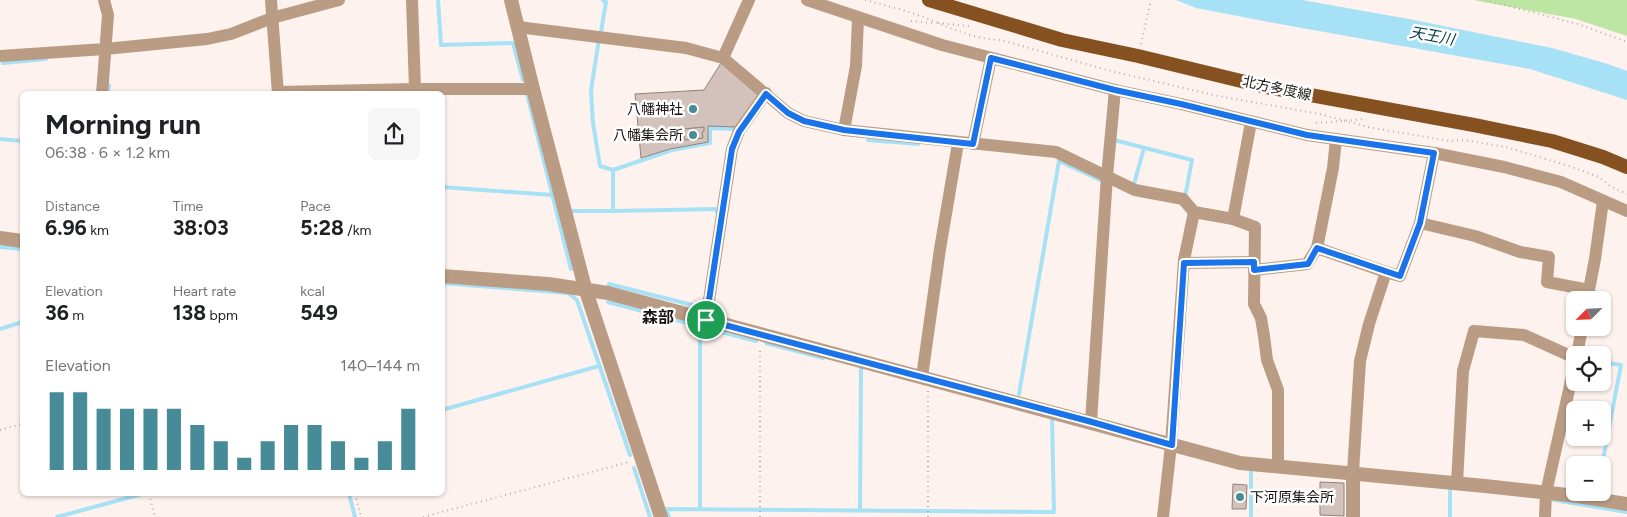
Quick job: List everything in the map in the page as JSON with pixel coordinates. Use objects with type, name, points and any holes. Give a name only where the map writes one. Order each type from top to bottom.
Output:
[{"type":"main road","name":"北方多度線","points":[[929,0],[1062,40],[1266,87],[1474,124],[1552,141],[1603,157],[1627,167]]},
{"type":"street","points":[[102,91],[108,15],[104,0]]},
{"type":"street","points":[[271,0],[278,91]]},
{"type":"street","points":[[0,56],[105,49],[207,39],[231,34],[272,18],[339,0]]},
{"type":"street","points":[[412,0],[415,91],[533,89]]},
{"type":"street","points":[[511,0],[586,288],[661,517]]},
{"type":"street","points":[[723,58],[749,0]]},
{"type":"street","points":[[807,0],[942,45],[1115,90],[1307,135],[1434,153],[1504,167],[1560,182],[1627,211]]},
{"type":"street","points":[[844,130],[856,66],[858,18]]},
{"type":"street","points":[[518,27],[686,48],[723,58],[788,113],[804,121],[844,130],[1056,152],[1135,190],[1182,199],[1194,212],[1234,219],[1256,227],[1254,304],[1260,318],[1267,360],[1278,390],[1278,466]]},
{"type":"street","points":[[973,144],[991,58]]},
{"type":"street","points":[[1092,422],[1107,176],[1115,90]]},
{"type":"street","points":[[706,320],[732,149],[739,132],[766,94]]},
{"type":"street","points":[[1234,219],[1251,122]]},
{"type":"street","points":[[1184,263],[1254,266],[1308,264],[1317,248],[1333,168],[1336,139]]},
{"type":"street","points":[[925,378],[940,249],[958,143]]},
{"type":"street","points":[[1317,248],[1400,276],[1420,223],[1434,153]]},
{"type":"street","points":[[1589,291],[1603,201]]},
{"type":"street","points":[[1163,517],[1172,445],[1184,263],[1194,212]]},
{"type":"street","points":[[1420,223],[1475,236],[1520,252],[1549,257],[1547,282],[1575,291]]},
{"type":"street","points":[[0,238],[20,240]]},
{"type":"street","points":[[1353,517],[1353,472],[1360,361],[1369,324],[1386,272]]},
{"type":"street","points":[[445,276],[548,284],[586,288],[608,293],[1240,463],[1353,472],[1546,492],[1627,504]]},
{"type":"street","points":[[1457,483],[1463,371],[1474,331],[1524,335],[1566,352]]},
{"type":"street","points":[[1546,517],[1546,492],[1569,391]]},
{"type":"path","points":[[865,0],[918,15],[952,30],[985,39],[1000,40],[1116,72],[1218,96],[1320,114],[1368,127],[1449,141],[1464,140],[1506,147],[1598,176],[1610,186],[1627,194]]},
{"type":"path","points":[[1138,56],[1151,0]]},
{"type":"path","points":[[1485,0],[1578,24],[1627,42]]},
{"type":"path","points":[[908,21],[975,26]]},
{"type":"path","points":[[1313,123],[1366,119]]},
{"type":"path","points":[[760,333],[760,517]]},
{"type":"path","points":[[925,378],[928,517]]},
{"type":"path","points":[[0,430],[20,425]]},
{"type":"path","points":[[423,517],[641,459]]},
{"type":"path","points":[[150,496],[155,517]]},
{"type":"path","points":[[356,496],[361,517]]},
{"type":"green space","points":[[1473,0],[1627,0],[1627,36],[1576,19]]},
{"type":"water","name":"天王川","points":[[1176,0],[1302,0],[1409,19],[1552,48],[1627,71],[1627,100],[1530,69],[1196,8]]},
{"type":"building","name":"八幡神社","points":[[721,63],[759,96],[736,127],[708,126],[708,142],[670,149],[641,158],[635,94],[704,90]]},
{"type":"building","name":"八幡集会所","points":[[704,127],[702,132],[703,138],[685,140],[683,129]]},
{"type":"building","points":[[1320,482],[1344,483],[1344,516],[1320,515]]},
{"type":"building","name":"下河原集会所","points":[[1233,484],[1247,485],[1246,509],[1232,509]]},
{"type":"waterway","points":[[438,0],[441,45],[513,43],[523,80]]},
{"type":"waterway","points":[[601,32],[606,2],[603,0]]},
{"type":"waterway","points":[[599,39],[591,90],[593,123],[600,166],[613,170],[613,211],[718,209],[717,212]]},
{"type":"waterway","points":[[3,63],[46,59]]},
{"type":"waterway","points":[[108,91],[109,85]]},
{"type":"waterway","points":[[527,94],[571,269]]},
{"type":"waterway","points":[[613,170],[672,150],[710,143],[710,128],[735,129]]},
{"type":"waterway","points":[[0,139],[20,141]]},
{"type":"waterway","points":[[868,140],[918,144]]},
{"type":"waterway","points":[[1114,140],[1192,160],[1185,197]]},
{"type":"waterway","points":[[1134,184],[1144,148]]},
{"type":"waterway","points":[[1019,394],[1059,161],[1100,180]]},
{"type":"waterway","points":[[445,187],[552,195]]},
{"type":"waterway","points":[[573,211],[613,211]]},
{"type":"waterway","points":[[0,247],[20,249]]},
{"type":"waterway","points":[[445,283],[568,293],[577,300],[630,455]]},
{"type":"waterway","points":[[609,287],[609,284],[700,307],[703,306],[703,303]]},
{"type":"waterway","points":[[608,302],[756,341]]},
{"type":"waterway","points":[[714,305],[713,308],[717,314]]},
{"type":"waterway","points":[[0,329],[20,323]]},
{"type":"waterway","points":[[700,326],[700,509]]},
{"type":"waterway","points":[[766,343],[823,358]]},
{"type":"waterway","points":[[1604,456],[1621,365],[1611,363]]},
{"type":"waterway","points":[[445,409],[599,366]]},
{"type":"waterway","points":[[860,510],[861,367]]},
{"type":"waterway","points":[[669,517],[666,509],[1054,512],[1053,418]]},
{"type":"waterway","points":[[634,468],[650,517]]},
{"type":"waterway","points":[[1251,472],[1251,517]]},
{"type":"waterway","points":[[1450,490],[1450,517]]},
{"type":"waterway","points":[[57,517],[135,496]]},
{"type":"waterway","points":[[350,496],[355,517]]},
{"type":"waterway","points":[[1554,500],[1627,512]]},
{"type":"place","name":"八幡神社","points":[[693,109]]},
{"type":"place","name":"八幡集会所","points":[[693,135]]},
{"type":"place","name":"下河原集会所","points":[[1240,497]]},
{"type":"district","name":"森部","points":[[658,317]]},
{"type":"route","points":[[991,58],[1115,90],[1307,135],[1434,153],[1420,223],[1400,276],[1317,248],[1308,264],[1254,270],[1254,262],[1184,263],[1172,445],[706,320],[732,149],[739,132],[766,94],[788,113],[804,121],[844,130],[973,144],[991,58]]}]
